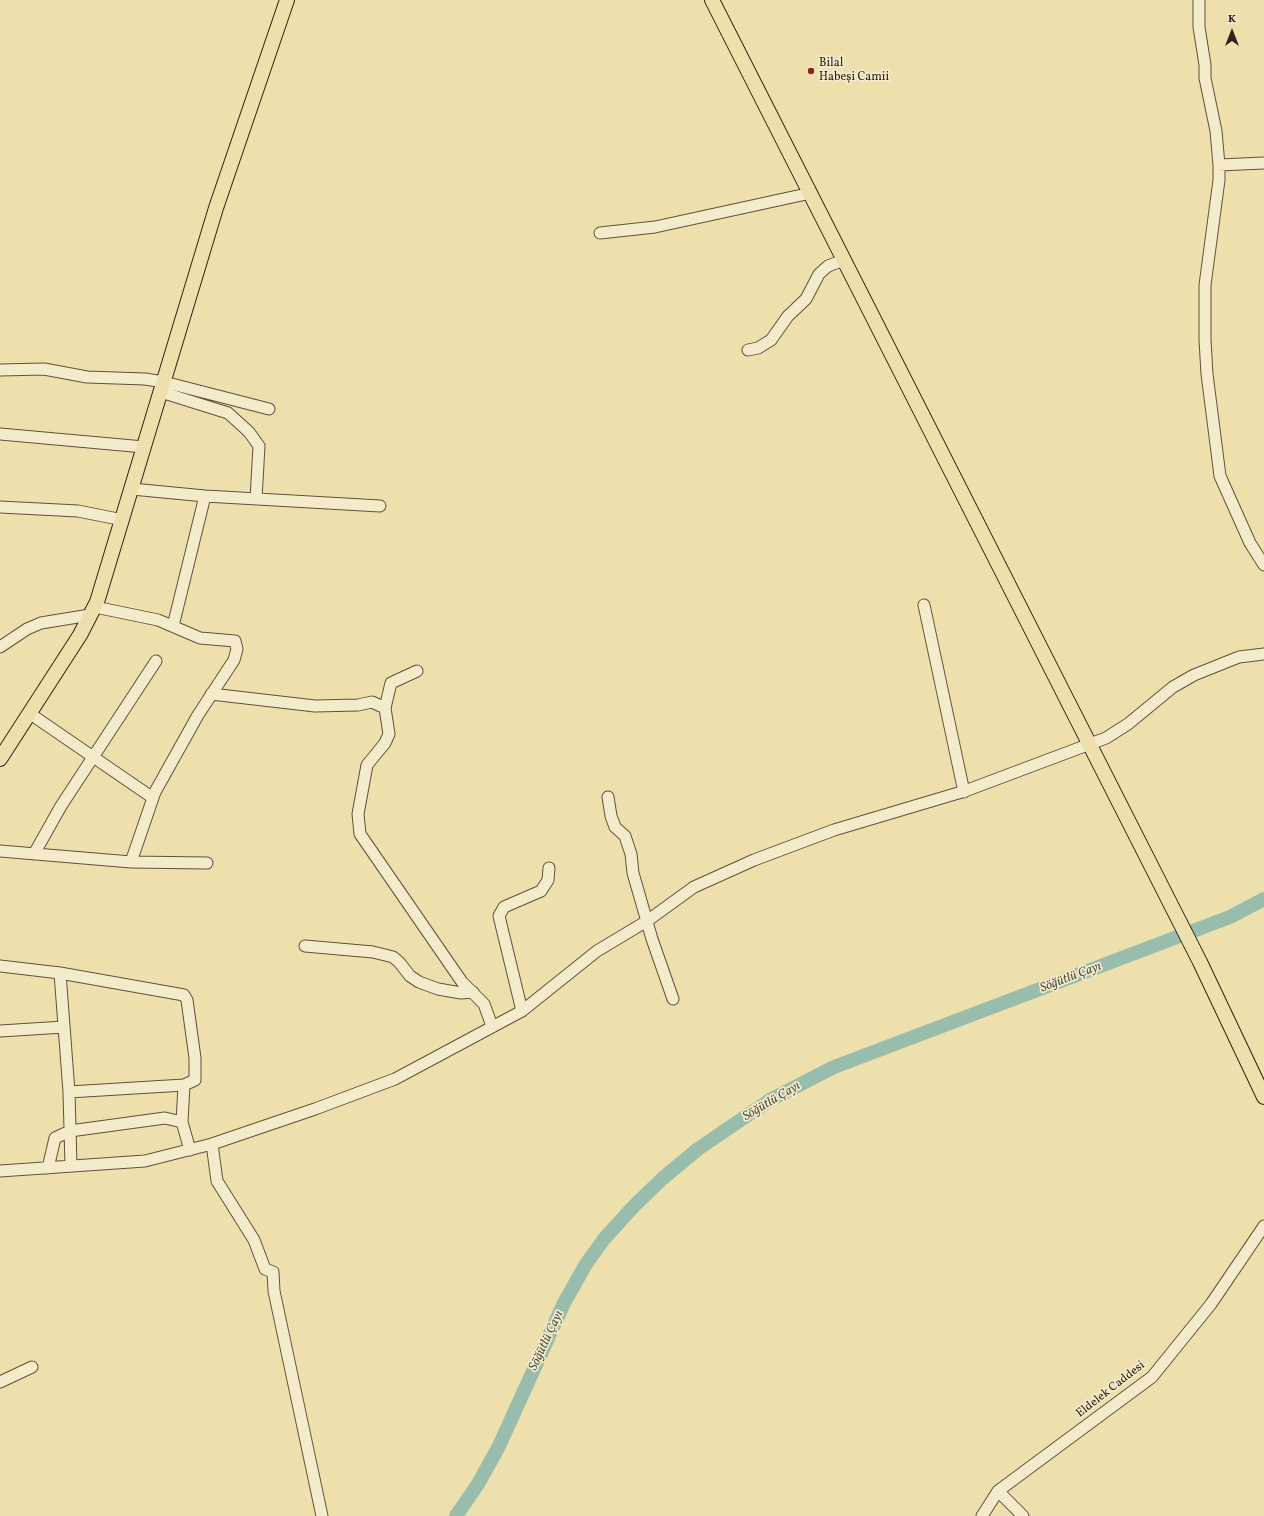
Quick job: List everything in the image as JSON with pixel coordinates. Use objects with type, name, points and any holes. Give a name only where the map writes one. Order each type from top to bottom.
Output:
[{"type":"main road","points":[[0,759],[80,635],[92,611],[123,520],[216,208],[287,0]]},
{"type":"main road","points":[[712,0],[811,193],[1088,744],[1200,962],[1264,1097]]},
{"type":"street","points":[[1199,0],[1198,27],[1205,65],[1205,78],[1216,131],[1219,165],[1219,180],[1205,285],[1205,340],[1207,374],[1220,476],[1250,543],[1264,565]]},
{"type":"street","points":[[1219,165],[1264,163]]},
{"type":"street","points":[[600,233],[655,227],[811,193]]},
{"type":"street","points":[[748,350],[758,348],[771,340],[788,316],[806,299],[819,274],[828,266],[844,260]]},
{"type":"street","points":[[0,370],[44,369],[87,377],[145,379],[228,413],[249,432],[259,446],[256,499]]},
{"type":"street","points":[[162,387],[269,409]]},
{"type":"street","points":[[0,434],[144,447]]},
{"type":"street","points":[[132,489],[205,496],[380,506]]},
{"type":"street","points":[[173,626],[205,496]]},
{"type":"street","points":[[0,507],[78,511],[123,520]]},
{"type":"street","points":[[924,605],[964,792]]},
{"type":"street","points":[[0,647],[27,629],[41,623],[92,611],[145,616],[200,638],[234,642],[237,649],[234,660],[211,694],[153,798],[131,862]]},
{"type":"street","points":[[0,1171],[145,1161],[212,1144],[315,1109],[395,1079],[522,1011],[598,951],[647,921],[694,887],[754,860],[834,830],[964,792],[1106,738],[1128,724],[1173,687],[1194,675],[1239,657],[1264,654]]},
{"type":"street","points":[[34,854],[61,806],[156,661]]},
{"type":"street","points":[[418,671],[391,683],[385,708],[389,734],[386,743],[367,765],[358,814],[360,834],[462,982],[484,1004],[492,1026]]},
{"type":"street","points":[[211,694],[316,706],[372,702],[385,708]]},
{"type":"street","points":[[29,713],[153,798]]},
{"type":"street","points":[[608,797],[610,816],[615,827],[625,836],[631,854],[634,873],[647,921],[673,999]]},
{"type":"street","points":[[0,851],[131,862],[206,863]]},
{"type":"street","points":[[522,1011],[499,916],[504,907],[540,891],[548,880],[549,868]]},
{"type":"street","points":[[305,946],[373,952],[393,957],[410,976],[419,982],[461,993],[473,992]]},
{"type":"street","points":[[0,966],[60,973],[184,994],[187,1000],[195,1058],[195,1080],[184,1085],[69,1092]]},
{"type":"street","points":[[60,973],[69,1092],[71,1166]]},
{"type":"street","points":[[0,1031],[64,1027]]},
{"type":"street","points":[[184,1085],[182,1122],[190,1150]]},
{"type":"street","points":[[48,1168],[55,1138],[70,1131],[165,1118],[182,1122]]},
{"type":"street","points":[[212,1144],[217,1181],[254,1240],[265,1269],[273,1272],[274,1291],[322,1516]]},
{"type":"street","name":"Eldelek Caddesi","points":[[982,1516],[998,1491],[1152,1377],[1210,1304],[1263,1227]]},
{"type":"street","points":[[0,1382],[32,1367]]},
{"type":"street","points":[[998,1491],[1023,1516]]},
{"type":"waterway","name":"Söğütlü Çayı","points":[[456,1516],[478,1484],[499,1446],[564,1303],[586,1264],[604,1239],[633,1207],[663,1178],[698,1149],[770,1100],[834,1067],[1230,917],[1264,899]]},
{"type":"place","name":"Bilal Habeşi Camii","points":[[811,71]]}]
